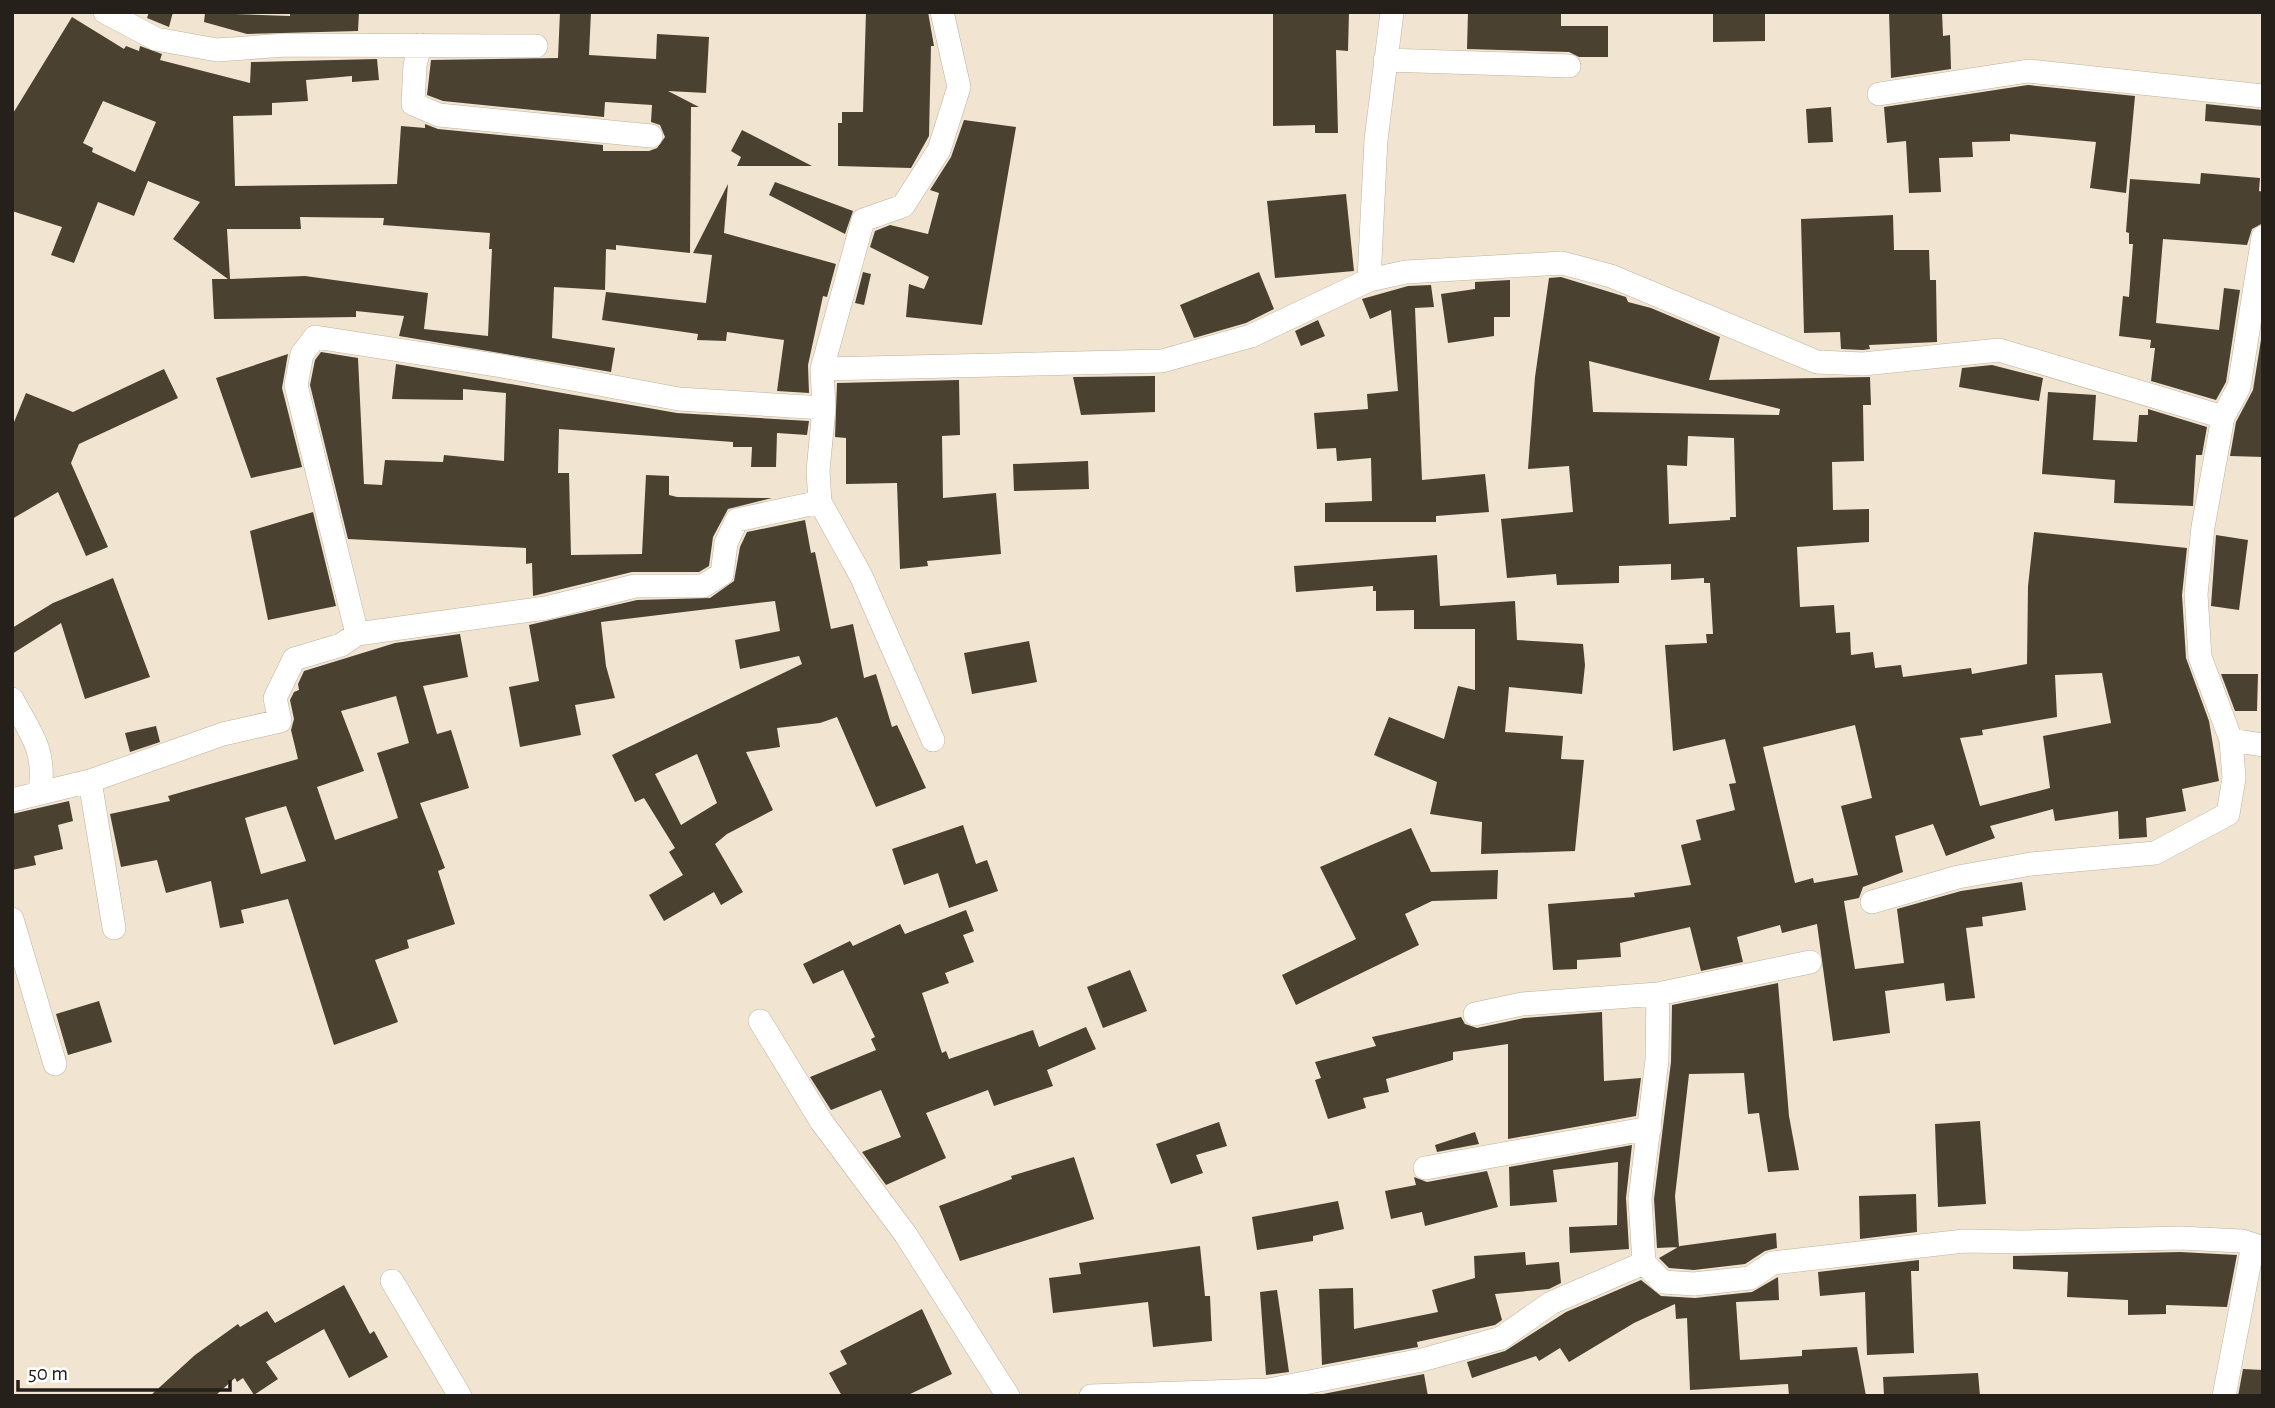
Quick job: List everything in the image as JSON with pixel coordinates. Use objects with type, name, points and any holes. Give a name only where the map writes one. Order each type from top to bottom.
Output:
[{"type":"street","points":[[105,12],[156,39],[217,50],[286,45],[536,46]]},
{"type":"street","points":[[933,740],[862,576],[820,502],[818,471],[824,408],[822,369],[863,220],[903,206],[939,150],[953,114],[959,87],[942,12]]},
{"type":"street","points":[[1368,280],[1376,140],[1392,12]]},
{"type":"street","points":[[420,45],[415,65],[413,104],[439,116],[651,136]]},
{"type":"street","points":[[1385,60],[1569,66]]},
{"type":"street","points":[[1879,94],[2028,71],[2263,96]]},
{"type":"street","points":[[1872,902],[1958,877],[2031,864],[2155,853],[2228,814],[2234,778],[2231,740],[2200,657],[2196,594],[2203,527],[2223,417],[2239,387],[2263,237]]},
{"type":"street","points":[[822,369],[1161,361],[1251,336],[1368,280],[1406,272],[1562,263],[1611,276],[1817,362],[1863,364],[1999,350],[2223,417]]},
{"type":"street","points":[[357,634],[296,385],[302,354],[314,337],[679,399],[824,408]]},
{"type":"street","points":[[12,800],[40,791],[90,781],[223,734],[281,721],[275,698],[294,659],[341,645],[357,634],[546,608],[635,586],[703,586],[722,574],[726,543],[737,520],[820,502]]},
{"type":"street","points":[[12,699],[39,748],[44,768],[40,791]]},
{"type":"street","points":[[2231,740],[2263,744]]},
{"type":"street","points":[[90,781],[114,928]]},
{"type":"street","points":[[12,919],[55,1063]]},
{"type":"street","points":[[1475,1014],[1522,1004],[1658,994],[1810,962]]},
{"type":"street","points":[[1658,994],[1657,1060],[1640,1199],[1644,1262],[1663,1282],[1694,1284],[1749,1278],[1773,1262],[1964,1241],[2180,1238],[2242,1241],[2258,1246],[2224,1396]]},
{"type":"street","points":[[760,1021],[821,1121],[906,1235],[1008,1396]]},
{"type":"street","points":[[1426,1168],[1650,1128]]},
{"type":"street","points":[[1091,1396],[1268,1393],[1422,1360],[1501,1338],[1551,1303],[1644,1262]]},
{"type":"street","points":[[392,1281],[460,1396]]},
{"type":"building","points":[[149,12],[173,12],[169,27],[147,18]]},
{"type":"building","points":[[290,12],[359,12],[358,31],[247,34],[204,22],[205,13],[290,16]]},
{"type":"building","points":[[560,12],[591,12],[589,55],[656,59],[657,34],[709,37],[706,93],[668,91],[699,107],[691,107],[690,253],[616,245],[616,250],[606,249],[605,290],[554,287],[552,338],[615,348],[611,372],[399,336],[404,316],[356,311],[356,317],[214,319],[212,279],[228,279],[173,239],[200,202],[148,181],[134,216],[98,202],[74,263],[51,255],[62,227],[12,211],[12,115],[72,17],[124,49],[126,46],[139,51],[140,46],[162,54],[160,60],[250,83],[251,62],[377,59],[379,80],[352,82],[352,76],[306,80],[308,101],[272,103],[272,115],[233,116],[235,186],[397,184],[401,126],[425,128],[425,124],[438,129],[603,145],[603,151],[649,151],[657,148],[665,137],[660,125],[651,122],[652,105],[605,102],[604,117],[443,101],[427,95],[431,60],[558,58]],"holes":[[[103,101],[156,122],[135,172],[92,152],[93,148],[83,143]],[[300,217],[384,218],[383,225],[490,233],[489,249],[492,249],[488,336],[424,329],[428,293],[305,276],[230,279],[227,229],[301,229]]]},
{"type":"building","points":[[866,12],[928,12],[934,46],[931,46],[929,136],[911,168],[838,166],[838,123],[842,123],[842,112],[863,112]]},
{"type":"building","points":[[1273,12],[1349,12],[1348,51],[1336,50],[1338,133],[1315,133],[1315,125],[1273,126]]},
{"type":"building","points":[[1468,12],[1561,12],[1561,26],[1608,26],[1608,57],[1579,57],[1569,52],[1467,49]]},
{"type":"building","points":[[1713,12],[1765,12],[1765,41],[1713,42]]},
{"type":"building","points":[[1889,12],[1942,12],[1943,36],[1950,35],[1951,69],[1891,78]]},
{"type":"building","points":[[2028,85],[2135,96],[2126,193],[2090,188],[2096,142],[2010,134],[2010,141],[1972,142],[1973,157],[1939,158],[1941,192],[1909,193],[1906,141],[1887,143],[1884,107]]},
{"type":"building","points":[[2206,104],[2263,110],[2263,126],[2205,121]]},
{"type":"building","points":[[1831,107],[1833,142],[1808,143],[1806,109]]},
{"type":"building","points":[[964,120],[1016,127],[982,325],[906,317],[909,284],[924,289],[929,277],[870,247],[875,231],[890,225],[928,234],[939,193],[930,190],[951,157]]},
{"type":"building","points":[[742,130],[812,166],[737,166],[741,157],[731,151]]},
{"type":"building","points":[[2201,173],[2260,178],[2259,191],[2263,192],[2263,223],[2252,229],[2247,245],[2163,239],[2156,323],[2219,330],[2224,288],[2240,290],[2226,382],[2216,400],[2151,381],[2155,348],[2150,348],[2151,340],[2119,336],[2123,296],[2129,297],[2133,244],[2129,244],[2129,233],[2126,232],[2130,179],[2200,184]]},
{"type":"building","points":[[775,182],[853,211],[845,234],[769,195]]},
{"type":"building","points":[[728,184],[724,233],[836,264],[827,297],[823,296],[808,365],[809,393],[777,391],[784,340],[727,332],[726,341],[697,340],[698,334],[602,320],[606,292],[706,303],[712,255],[693,253]]},
{"type":"building","points":[[1346,194],[1354,271],[1275,278],[1267,201]]},
{"type":"building","points":[[1893,215],[1894,250],[1929,250],[1930,280],[1936,280],[1937,342],[1869,345],[1870,349],[1863,350],[1841,349],[1840,332],[1804,333],[1801,219]]},
{"type":"building","points":[[863,272],[871,274],[864,305],[855,303]]},
{"type":"building","points":[[1259,272],[1274,309],[1246,323],[1194,338],[1180,305]]},
{"type":"building","points":[[1561,277],[1626,297],[1628,302],[1651,308],[1720,337],[1709,380],[1870,377],[1871,405],[1863,405],[1864,461],[1832,462],[1833,510],[1869,509],[1869,542],[1797,547],[1800,607],[1834,605],[1836,633],[1850,632],[1851,655],[1873,652],[1875,668],[1901,665],[1903,677],[1971,668],[1972,674],[2027,664],[2028,586],[2034,532],[2187,548],[2182,595],[2186,658],[2209,721],[2219,781],[2182,789],[2186,811],[2146,818],[2147,837],[2119,839],[2118,811],[2055,821],[2053,809],[1990,826],[1995,838],[1946,856],[1933,824],[1895,836],[1903,872],[1863,887],[1859,898],[1844,901],[1855,969],[1904,963],[1897,909],[1961,891],[2022,882],[2026,910],[1982,917],[1983,926],[1966,928],[1975,998],[1946,1001],[1944,983],[1885,991],[1890,1033],[1833,1041],[1817,924],[1782,933],[1780,925],[1737,937],[1743,962],[1701,971],[1690,927],[1620,943],[1621,957],[1577,960],[1577,969],[1553,970],[1548,904],[1635,897],[1634,893],[1691,885],[1681,845],[1701,840],[1696,820],[1735,810],[1729,784],[1736,783],[1725,739],[1673,751],[1665,645],[1707,643],[1706,634],[1713,634],[1710,583],[1704,583],[1704,578],[1671,580],[1671,564],[1619,566],[1619,583],[1557,585],[1556,574],[1507,578],[1501,519],[1573,512],[1569,466],[1528,469],[1535,377],[1549,278]],"holes":[[[1589,361],[1780,409],[1779,415],[1593,412]],[[1688,436],[1734,438],[1736,517],[1730,517],[1730,520],[1669,524],[1667,465],[1687,466]],[[2102,673],[2111,723],[2043,736],[2050,788],[1980,806],[1960,738],[1983,735],[1982,730],[2057,717],[2055,675]],[[1855,725],[1872,798],[1841,806],[1858,875],[1814,883],[1813,878],[1795,883],[1763,747]]]},
{"type":"building","points":[[1510,280],[1510,317],[1494,317],[1494,336],[1448,343],[1441,294],[1475,289],[1475,282]]},
{"type":"building","points":[[1431,285],[1434,307],[1415,308],[1422,480],[1485,474],[1489,512],[1436,516],[1436,522],[1325,522],[1325,503],[1372,501],[1371,458],[1337,461],[1336,448],[1317,449],[1314,413],[1368,409],[1367,394],[1398,391],[1391,310],[1370,319],[1362,299],[1408,286]]},
{"type":"building","points":[[1318,320],[1325,336],[1301,346],[1295,331]]},
{"type":"building","points":[[2263,327],[2263,457],[2230,456],[2236,422],[2253,390]]},
{"type":"building","points":[[321,352],[358,358],[364,484],[382,485],[385,460],[443,462],[444,455],[504,461],[506,393],[463,389],[463,400],[392,399],[396,364],[677,413],[809,421],[807,435],[777,433],[776,467],[751,467],[752,447],[733,447],[733,442],[559,429],[558,473],[569,473],[571,555],[642,554],[646,475],[669,476],[669,495],[677,497],[772,498],[728,509],[713,537],[709,566],[699,572],[632,572],[533,596],[532,563],[526,564],[526,548],[348,539],[310,385],[315,360]]},
{"type":"building","points":[[288,354],[282,388],[302,467],[251,478],[216,378]]},
{"type":"building","points":[[1992,365],[2043,378],[2039,401],[1959,387],[1962,368]]},
{"type":"building","points":[[164,369],[178,398],[79,444],[71,463],[108,547],[86,556],[58,492],[12,519],[12,427],[26,393],[73,412]]},
{"type":"building","points":[[1155,376],[1155,412],[1081,415],[1073,377]]},
{"type":"building","points":[[959,380],[960,435],[942,436],[943,498],[996,493],[1001,554],[927,561],[928,566],[900,569],[897,483],[846,484],[846,438],[835,437],[837,383]]},
{"type":"building","points":[[2048,392],[2096,395],[2093,440],[2137,442],[2139,415],[2148,415],[2148,409],[2207,427],[2202,455],[2196,455],[2193,506],[2114,503],[2115,480],[2042,474]]},
{"type":"building","points":[[1088,461],[1089,489],[1014,491],[1013,464]]},
{"type":"building","points":[[313,512],[336,606],[268,620],[250,531]]},
{"type":"building","points":[[805,520],[811,553],[815,552],[831,629],[853,624],[864,678],[876,674],[892,727],[897,725],[926,788],[876,807],[837,717],[820,723],[777,728],[780,747],[746,752],[773,810],[727,834],[715,844],[743,892],[721,905],[714,892],[664,921],[649,895],[683,875],[669,852],[675,848],[644,798],[635,802],[612,755],[802,664],[799,656],[740,669],[735,640],[780,631],[775,601],[601,622],[606,666],[615,698],[575,705],[581,735],[520,747],[509,687],[539,681],[529,625],[637,600],[710,598],[734,581],[740,547],[747,532]],"holes":[[[697,754],[717,803],[681,825],[655,774]]]},
{"type":"building","points":[[2216,535],[2248,540],[2239,610],[2211,606]]},
{"type":"building","points":[[1437,555],[1440,606],[1515,601],[1517,640],[1583,644],[1585,665],[1582,694],[1509,687],[1505,732],[1563,736],[1561,759],[1584,760],[1575,851],[1481,854],[1482,822],[1430,814],[1437,782],[1374,755],[1389,717],[1444,739],[1458,686],[1475,690],[1475,629],[1414,629],[1414,610],[1376,611],[1376,591],[1373,591],[1373,586],[1296,592],[1294,566]]},
{"type":"building","points":[[113,578],[150,677],[85,699],[61,623],[12,654],[12,628],[53,603]]},
{"type":"building","points":[[460,634],[468,677],[423,686],[437,734],[451,730],[469,788],[420,803],[445,868],[438,871],[455,924],[407,940],[409,948],[375,960],[398,1022],[334,1045],[288,899],[241,910],[244,923],[220,928],[211,881],[166,893],[157,860],[121,867],[110,814],[170,801],[168,796],[298,759],[291,730],[294,719],[290,700],[294,692],[299,690],[298,684],[304,671],[395,643]],"holes":[[[396,696],[409,743],[377,753],[398,818],[335,840],[317,787],[364,771],[341,711]],[[286,806],[306,861],[261,874],[245,818]]]},
{"type":"building","points":[[1029,641],[1037,682],[972,694],[964,653]]},
{"type":"building","points":[[2221,674],[2258,674],[2257,711],[2235,711]]},
{"type":"building","points":[[156,726],[160,742],[130,752],[125,733]]},
{"type":"building","points":[[69,801],[73,821],[58,825],[63,849],[34,856],[36,865],[12,870],[12,814]]},
{"type":"building","points":[[963,825],[976,864],[987,860],[998,891],[949,908],[938,873],[904,885],[892,849]]},
{"type":"building","points":[[1411,828],[1431,872],[1498,870],[1497,899],[1432,901],[1405,914],[1419,945],[1296,1005],[1282,975],[1356,939],[1320,867]]},
{"type":"building","points":[[966,910],[974,931],[963,935],[974,962],[945,973],[949,983],[922,993],[942,1053],[946,1051],[949,1059],[1033,1030],[1039,1047],[1086,1027],[1096,1049],[1047,1070],[1053,1086],[994,1106],[988,1090],[926,1113],[946,1158],[886,1185],[862,1152],[901,1137],[881,1090],[831,1110],[810,1077],[876,1050],[871,1039],[875,1037],[843,970],[813,984],[803,964],[850,941],[853,946],[900,924],[905,934]]},
{"type":"building","points":[[1130,970],[1147,1011],[1103,1028],[1087,987]]},
{"type":"building","points":[[1778,983],[1789,1116],[1799,1170],[1768,1172],[1759,1113],[1748,1114],[1744,1073],[1689,1074],[1675,1196],[1679,1247],[1657,1248],[1654,1199],[1671,1062],[1672,1005]]},
{"type":"building","points":[[99,1001],[112,1042],[68,1055],[56,1014]]},
{"type":"building","points":[[1602,1012],[1604,1081],[1641,1078],[1636,1116],[1508,1139],[1508,1044],[1453,1052],[1453,1060],[1386,1079],[1389,1092],[1363,1098],[1366,1108],[1328,1119],[1315,1080],[1321,1078],[1315,1062],[1376,1046],[1372,1037],[1461,1017],[1465,1024],[1477,1028],[1524,1018]]},
{"type":"building","points":[[1980,1121],[1986,1204],[1938,1207],[1935,1124]]},
{"type":"building","points":[[1219,1122],[1227,1146],[1196,1155],[1203,1173],[1171,1184],[1156,1144]]},
{"type":"building","points":[[1475,1132],[1479,1144],[1437,1152],[1435,1145]]},
{"type":"building","points":[[1632,1145],[1626,1198],[1629,1249],[1570,1253],[1569,1227],[1617,1225],[1618,1162],[1553,1170],[1557,1202],[1510,1206],[1509,1167]]},
{"type":"building","points":[[1074,1157],[1094,1219],[960,1261],[939,1206],[1012,1179],[1011,1176]]},
{"type":"building","points":[[1487,1171],[1498,1207],[1425,1226],[1422,1212],[1391,1219],[1385,1191],[1416,1185],[1414,1177],[1427,1182]]},
{"type":"building","points":[[1916,1194],[1917,1232],[1860,1239],[1859,1196]]},
{"type":"building","points":[[1338,1201],[1344,1229],[1313,1236],[1313,1241],[1257,1250],[1252,1217]]},
{"type":"building","points":[[1776,1233],[1777,1248],[1765,1251],[1745,1264],[1694,1270],[1669,1268],[1659,1258],[1680,1246]]},
{"type":"building","points":[[1200,1246],[1205,1296],[1210,1296],[1212,1341],[1153,1347],[1148,1302],[1053,1313],[1049,1278],[1081,1274],[1079,1263]]},
{"type":"building","points":[[1525,1252],[1526,1265],[1559,1262],[1561,1283],[1549,1289],[1495,1294],[1502,1320],[1495,1325],[1417,1342],[1418,1347],[1322,1365],[1319,1289],[1353,1288],[1354,1329],[1438,1312],[1432,1290],[1475,1278],[1474,1256]]},
{"type":"building","points":[[2180,1252],[2237,1255],[2227,1307],[2166,1305],[2166,1314],[2128,1315],[2128,1300],[2067,1297],[2068,1272],[2013,1269],[2013,1256]]},
{"type":"building","points":[[1919,1260],[1919,1271],[1911,1271],[1914,1353],[1867,1355],[1865,1292],[1820,1296],[1818,1272]]},
{"type":"building","points":[[1778,1277],[1779,1300],[1736,1302],[1740,1360],[1802,1356],[1802,1350],[1857,1347],[1866,1396],[1789,1396],[1788,1384],[1690,1390],[1687,1318],[1676,1319],[1675,1304],[1634,1323],[1569,1362],[1560,1348],[1539,1361],[1536,1356],[1472,1378],[1467,1362],[1505,1351],[1566,1312],[1641,1280],[1661,1296],[1695,1298],[1752,1292]]},
{"type":"building","points":[[344,1285],[370,1334],[374,1331],[388,1357],[349,1378],[324,1329],[266,1362],[278,1379],[254,1395],[243,1378],[237,1382],[235,1378],[215,1396],[150,1396],[195,1355],[238,1324],[240,1327],[267,1311],[275,1323]]},
{"type":"building","points":[[1277,1290],[1289,1372],[1266,1375],[1260,1292]]},
{"type":"building","points":[[922,1309],[952,1374],[906,1396],[842,1396],[829,1373],[847,1364],[840,1351]]},
{"type":"building","points":[[2243,1369],[2263,1370],[2263,1396],[2238,1396]]},
{"type":"building","points":[[1978,1373],[1980,1396],[1884,1396],[1883,1377]]},
{"type":"building","points":[[1424,1374],[1428,1396],[1323,1396],[1323,1394]]}]
